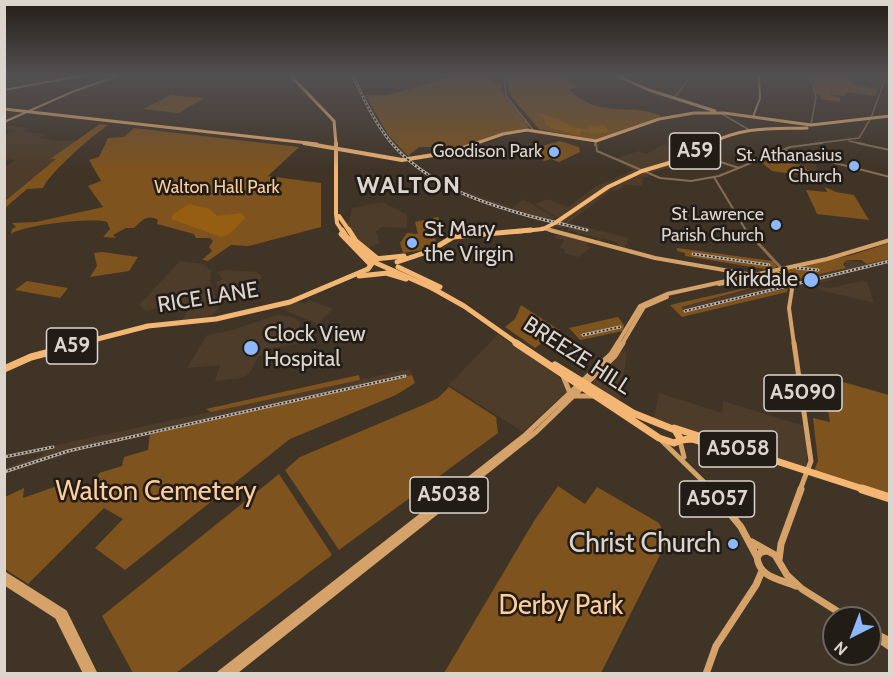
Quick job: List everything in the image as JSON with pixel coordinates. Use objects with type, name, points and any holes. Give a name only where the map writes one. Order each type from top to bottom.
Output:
[{"type":"highway","points":[[323,108],[337,127]]},
{"type":"highway","points":[[705,108],[752,124],[808,125]]},
{"type":"highway","points":[[4,111],[328,146],[337,149]]},
{"type":"highway","points":[[24,113],[337,149]]},
{"type":"highway","points":[[317,145],[408,161],[450,153],[509,134],[533,129],[595,142],[659,120],[700,113],[741,116],[752,124],[808,125]]},
{"type":"highway","name":"A59","points":[[794,128],[890,117]]},
{"type":"highway","name":"A59","points":[[376,274],[386,273],[398,264],[453,237],[544,229],[605,189],[642,171],[693,153],[752,124],[794,128],[890,117]]},
{"type":"highway","name":"A5058","points":[[337,127],[337,223],[347,236],[376,263],[451,297]]},
{"type":"highway","name":"A5058","points":[[337,127],[339,216],[347,236]]},
{"type":"highway","points":[[339,216],[356,241],[378,259]]},
{"type":"highway","points":[[337,223],[341,234],[376,274]]},
{"type":"highway","name":"A59","points":[[369,266],[378,259],[419,254]]},
{"type":"highway","points":[[362,257],[371,255]]},
{"type":"highway","points":[[389,258],[451,297]]},
{"type":"highway","name":"RICE LANE","points":[[353,277],[369,266]]},
{"type":"highway","points":[[386,273],[451,297]]},
{"type":"highway","name":"RICE LANE","points":[[4,369],[31,357],[141,328],[220,322],[281,304],[353,277],[376,274]]},
{"type":"highway","name":"BREEZE HILL","points":[[451,297],[567,376],[585,383],[598,394],[659,438],[674,443],[681,441],[678,433],[668,426],[633,413],[598,394]]},
{"type":"highway","name":"A5058","points":[[668,426],[808,474]]},
{"type":"highway","name":"A5058","points":[[681,441],[696,439],[890,500]]},
{"type":"main road","points":[[4,122],[36,108]]},
{"type":"main road","points":[[752,124],[757,108]]},
{"type":"main road","points":[[544,229],[655,258],[744,275],[849,254],[890,240]]},
{"type":"main road","points":[[642,307],[665,297],[776,273],[782,268]]},
{"type":"main road","points":[[782,268],[788,278]]},
{"type":"main road","points":[[776,273],[788,278]]},
{"type":"main road","points":[[642,307],[667,294],[744,275]]},
{"type":"main road","name":"A5090","points":[[782,569],[779,560],[781,544],[808,474],[811,452],[790,315],[789,302],[792,289],[788,278]]},
{"type":"main road","name":"A5038","points":[[220,674],[524,436],[585,383],[619,351],[642,307]]},
{"type":"main road","points":[[567,376],[585,383]]},
{"type":"main road","points":[[567,376],[572,394],[598,394]]},
{"type":"main road","name":"A5038","points":[[231,674],[524,442],[572,394]]},
{"type":"main road","name":"BREEZE HILL","points":[[659,438],[685,460],[748,538],[757,558]]},
{"type":"main road","name":"BREEZE HILL","points":[[681,441],[685,460]]},
{"type":"main road","name":"BREEZE HILL","points":[[748,538],[768,551]]},
{"type":"main road","points":[[781,544],[761,552],[757,558],[757,564],[762,571],[802,589],[829,606]]},
{"type":"main road","name":"A5090","points":[[768,551],[779,560]]},
{"type":"main road","points":[[756,585],[781,576],[782,569]]},
{"type":"main road","points":[[782,569],[802,589]]},
{"type":"main road","points":[[706,674],[716,646],[756,585],[762,571]]},
{"type":"main road","points":[[4,574],[64,613],[94,674]]},
{"type":"main road","points":[[4,581],[58,616],[87,674]]},
{"type":"street","points":[[516,108],[533,129]]},
{"type":"street","points":[[808,125],[813,108]]},
{"type":"street","points":[[595,142],[597,151],[603,154],[642,171],[672,180],[714,177],[783,150],[806,144],[847,141],[860,137],[874,108]]},
{"type":"street","points":[[719,113],[752,124]]},
{"type":"street","points":[[853,140],[859,144]]},
{"type":"street","points":[[847,141],[890,150]]},
{"type":"street","points":[[783,150],[890,177]]},
{"type":"street","points":[[693,153],[739,168]]},
{"type":"street","points":[[714,177],[751,238],[782,268]]},
{"type":"shaded area","points":[[536,113],[583,129],[589,130],[587,125],[600,127],[599,125],[604,125],[609,132],[597,134],[581,131],[580,135],[572,134],[549,128],[551,126],[545,124],[544,117]]},
{"type":"shaded area","points":[[10,126],[29,128],[23,132],[46,134],[40,138],[57,141],[78,140],[51,158],[57,159],[8,198],[5,198],[5,167],[15,160],[5,159],[4,136],[17,131],[5,129]]},
{"type":"shaded area","points":[[664,144],[680,148],[682,145],[705,151],[684,167],[679,165],[647,174],[649,177],[643,177],[642,186],[625,185],[617,191],[612,190],[568,223],[629,238],[625,249],[619,247],[617,242],[602,238],[597,242],[598,238],[582,234],[576,236],[578,233],[568,230],[569,227],[552,228],[560,219],[535,204],[547,199],[568,207],[595,187],[633,170],[615,159],[638,151],[646,154]]},
{"type":"shaded area","points":[[785,151],[814,160],[818,172],[777,160],[775,155]]},
{"type":"shaded area","points":[[454,187],[512,208],[523,199],[556,218],[553,219],[556,221],[502,207]]},
{"type":"shaded area","points":[[382,202],[407,214],[407,228],[381,227],[375,232],[379,236],[377,239],[380,243],[366,249],[344,223],[349,222],[352,208]]},
{"type":"shaded area","points":[[189,204],[210,209],[217,216],[242,213],[245,218],[230,234],[221,237],[171,219],[173,214]]},
{"type":"shaded area","points":[[557,234],[589,242],[587,246],[591,247],[579,257],[564,253],[565,249],[560,248],[564,240],[555,238]]},
{"type":"shaded area","points":[[889,259],[889,263],[830,278],[833,280],[803,286],[794,280],[844,267],[847,260],[867,264]]},
{"type":"shaded area","points":[[180,261],[204,264],[211,271],[210,282],[219,309],[210,316],[182,320],[188,309],[161,311],[160,307],[146,311],[139,305]]},
{"type":"shaded area","points":[[228,270],[257,272],[263,278],[221,296],[216,282],[223,279],[217,272]]},
{"type":"shaded area","points":[[785,280],[788,288],[686,312],[681,307]]},
{"type":"shaded area","points":[[867,282],[874,303],[820,290],[819,286],[829,288]]},
{"type":"shaded area","points":[[309,300],[333,309],[318,324],[291,313],[281,306],[297,301],[305,304]]},
{"type":"shaded area","name":"Clock View Hospital","points":[[277,315],[292,317],[300,322],[297,344],[269,349],[257,359],[249,374],[241,378],[215,381],[220,365],[187,368],[207,335],[232,330]]},
{"type":"shaded area","points":[[498,334],[558,376],[565,387],[566,392],[523,432],[449,385]]},
{"type":"shaded area","points":[[622,351],[627,353],[619,403],[595,388],[593,382]]},
{"type":"shaded area","points":[[410,369],[412,375],[97,445],[5,474],[5,468],[43,455],[44,452],[5,459],[5,456]]},
{"type":"shaded area","points":[[659,393],[722,413],[723,401],[804,426],[808,451],[806,467],[802,469],[654,419]]},
{"type":"green space","points":[[146,108],[188,108],[178,113],[143,109]]},
{"type":"green space","points":[[372,108],[514,108],[529,126],[443,153],[438,147],[419,147],[409,155],[410,158],[389,136]]},
{"type":"green space","points":[[521,108],[607,108],[638,110],[662,116],[595,140],[539,129]]},
{"type":"green space","points":[[100,124],[108,125],[63,164],[43,188],[27,189],[5,208],[5,201],[56,159],[50,159]]},
{"type":"green space","name":"Walton Hall Park","points":[[134,128],[299,147],[268,176],[321,183],[321,227],[249,246],[231,245],[208,261],[202,260],[212,251],[209,247],[213,241],[210,238],[196,238],[194,234],[157,224],[158,220],[154,218],[144,219],[134,228],[126,228],[113,235],[116,238],[103,237],[110,229],[107,222],[100,221],[74,221],[43,225],[11,234],[12,229],[16,227],[12,223],[36,222],[103,207],[88,186],[101,181],[89,160],[99,157],[108,138],[124,137]]},
{"type":"green space","name":"Goodison Park","points":[[560,141],[579,147],[580,152],[559,162],[551,159],[544,161],[527,150]]},
{"type":"green space","points":[[777,160],[805,166],[807,170],[818,172],[821,178],[772,171],[761,162]]},
{"type":"green space","points":[[825,187],[836,192],[854,195],[869,220],[817,214],[806,190],[827,192]]},
{"type":"green space","points":[[438,217],[442,226],[434,229],[436,243],[424,250],[403,253],[400,243],[407,233],[418,234],[415,222],[424,220],[426,226],[435,225],[433,218]]},
{"type":"green space","points":[[889,243],[889,259],[867,264],[861,260],[847,260],[843,264],[846,268],[794,280],[786,269],[852,255]]},
{"type":"green space","points":[[677,248],[773,261],[777,267],[770,270],[685,256],[685,253],[677,251]]},
{"type":"green space","points":[[94,253],[138,257],[129,271],[90,277],[97,266]]},
{"type":"green space","points":[[785,279],[681,307],[686,312],[788,288],[787,292],[682,317],[670,305]]},
{"type":"green space","points":[[27,281],[68,288],[60,298],[15,290]]},
{"type":"green space","points":[[521,305],[559,330],[535,348],[505,327],[515,319]]},
{"type":"green space","points":[[618,317],[624,325],[623,331],[580,340],[569,328]]},
{"type":"green space","points":[[359,375],[360,380],[211,412],[206,409]]},
{"type":"green space","name":"Walton Cemetery","points":[[412,375],[415,383],[396,395],[290,439],[125,570],[95,548],[123,519],[104,508],[28,584],[5,569],[5,497],[24,488],[23,498],[60,485],[60,497],[94,487],[99,473],[122,466],[124,457],[148,450],[150,434]]},
{"type":"green space","points":[[822,376],[889,395],[889,495],[814,471],[818,461],[813,418],[830,422]]},
{"type":"green space","points":[[449,387],[496,417],[498,433],[339,550],[285,470],[300,457],[438,398]]},
{"type":"green space","points":[[279,474],[332,555],[176,673],[133,673],[102,616]]},
{"type":"green space","name":"Derby Park","points":[[558,486],[585,504],[597,487],[659,523],[667,541],[601,673],[444,673],[534,521]]},
{"type":"railway","points":[[368,108],[382,131],[395,147],[414,165],[436,180],[484,202],[587,230]]},
{"type":"railway","points":[[693,254],[769,265]]},
{"type":"railway","points":[[685,311],[890,261]]},
{"type":"railway","points":[[797,268],[818,270]]},
{"type":"railway","points":[[583,335],[620,327]]},
{"type":"railway","points":[[4,472],[68,451],[405,376]]},
{"type":"railway","points":[[4,457],[53,447]]},
{"type":"place","name":"Goodison Park","points":[[554,152]]},
{"type":"place","name":"St. Athanasius Church","points":[[854,166]]},
{"type":"place","name":"St Lawrence Parish Church","points":[[776,225]]},
{"type":"place","name":"St Mary the Virgin","points":[[412,243]]},
{"type":"place","name":"Kirkdale","points":[[811,280]]},
{"type":"place","name":"Clock View Hospital","points":[[251,348]]},
{"type":"place","name":"Christ Church","points":[[733,544]]},
{"type":"district","name":"WALTON","points":[[409,186]]}]
